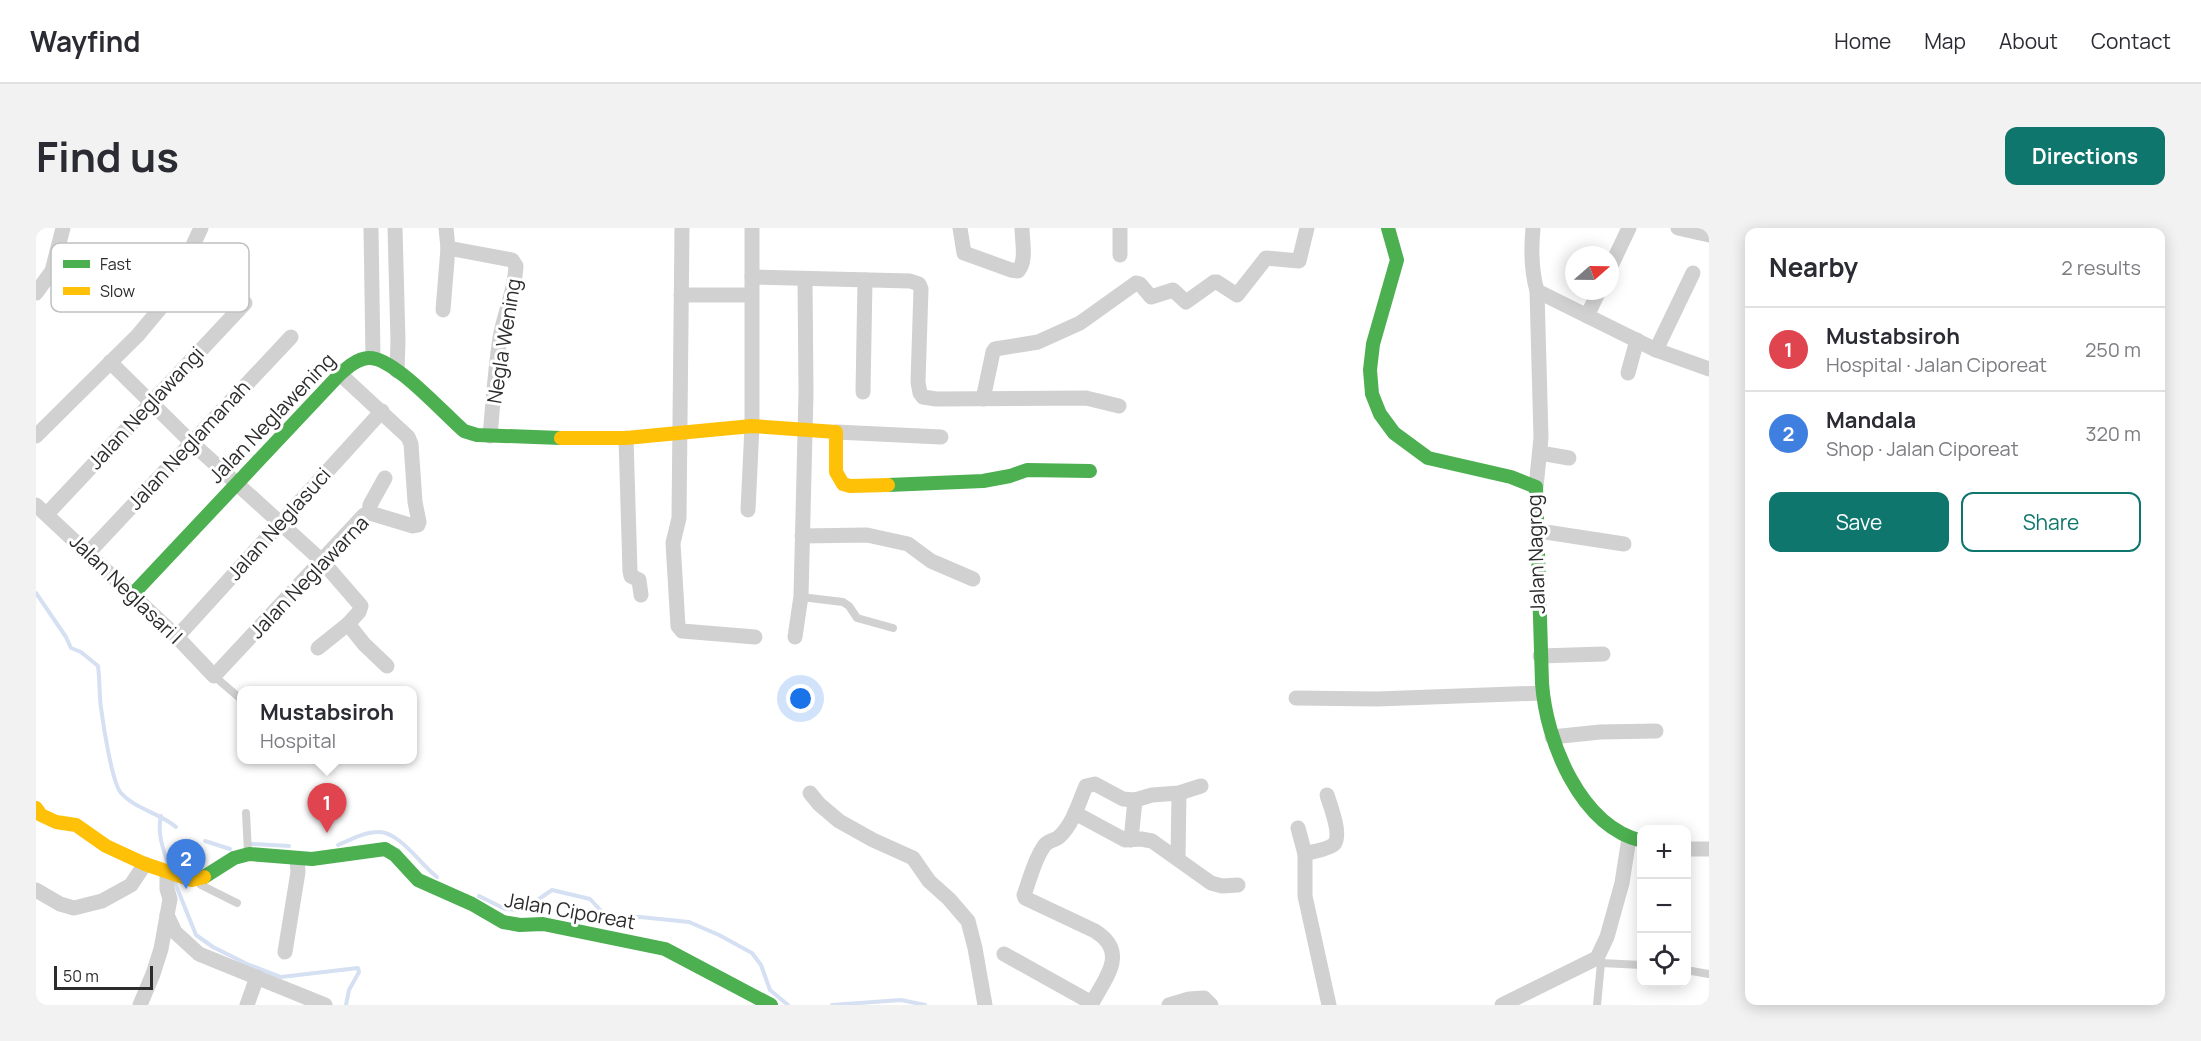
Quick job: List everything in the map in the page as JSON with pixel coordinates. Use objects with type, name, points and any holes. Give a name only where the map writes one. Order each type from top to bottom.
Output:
[{"type":"street","points":[[60,243],[63,228]]},
{"type":"street","points":[[194,243],[201,228]]},
{"type":"street","points":[[371,228],[373,358],[397,371],[464,431],[490,436],[585,439],[627,438],[752,426],[941,437]]},
{"type":"street","points":[[395,228],[397,371]]},
{"type":"street","points":[[443,310],[448,248],[446,228]]},
{"type":"street","points":[[682,228],[679,518],[673,543],[678,626],[682,631],[755,637]]},
{"type":"street","points":[[748,510],[752,426],[752,228]]},
{"type":"street","points":[[960,228],[965,254],[1018,271],[1023,262],[1022,228]]},
{"type":"street","points":[[1120,228],[1120,255]]},
{"type":"street","points":[[983,399],[995,349],[1038,342],[1080,323],[1136,283],[1140,284],[1151,297],[1173,290],[1186,302],[1214,282],[1237,295],[1266,258],[1299,261],[1307,228]]},
{"type":"street","name":"Jalan Nagrog","points":[[1388,228],[1397,261],[1373,344],[1370,370],[1372,394],[1380,414],[1403,441],[1428,458],[1511,477],[1536,487],[1542,693],[1552,737],[1578,792],[1613,829],[1635,840]]},
{"type":"street","points":[[1533,228],[1533,278],[1537,291],[1541,438],[1536,487]]},
{"type":"street","points":[[1619,249],[1629,228]]},
{"type":"street","points":[[1678,228],[1709,235]]},
{"type":"street","name":"Negla Wening","points":[[448,248],[512,260],[516,266],[513,290],[500,338],[490,436]]},
{"type":"street","points":[[1656,350],[1693,273]]},
{"type":"street","points":[[36,293],[51,275]]},
{"type":"street","points":[[752,277],[910,281],[919,284],[921,289],[918,382],[922,396],[936,399],[1086,398],[1119,406]]},
{"type":"street","points":[[795,637],[801,597],[805,279]]},
{"type":"street","points":[[863,392],[865,280]]},
{"type":"street","points":[[1537,291],[1656,350],[1709,369]]},
{"type":"street","points":[[681,295],[751,296]]},
{"type":"street","points":[[1587,316],[1595,300]]},
{"type":"street","points":[[36,436],[138,335],[157,312]]},
{"type":"street","name":"Jalan Neglawangi","points":[[41,509],[151,402],[236,312]]},
{"type":"street","name":"Jalan Neglamanah","points":[[88,553],[291,337]]},
{"type":"street","points":[[1628,373],[1637,340]]},
{"type":"street","name":"Jalan Neglawening","points":[[132,595],[340,374],[353,364],[373,358]]},
{"type":"street","points":[[110,362],[191,442],[322,561],[361,604],[359,612],[348,624],[318,648]]},
{"type":"street","points":[[340,374],[382,411]]},
{"type":"street","name":"Jalan Neglasuci","points":[[177,638],[382,411]]},
{"type":"street","name":"Jalan Neglawarna","points":[[214,676],[364,515],[369,513],[416,526],[419,522],[415,502],[411,444],[402,429],[382,411]]},
{"type":"street","points":[[836,432],[836,472],[843,484],[850,486],[983,481],[1027,470],[1090,471]]},
{"type":"street","points":[[627,438],[630,571],[631,576],[639,580],[640,595]]},
{"type":"street","points":[[1540,453],[1569,459]]},
{"type":"street","points":[[369,513],[370,505],[385,478]]},
{"type":"street","name":"Jalan Neglasari I","points":[[41,509],[214,676]]},
{"type":"street","points":[[1539,531],[1624,544]]},
{"type":"street","points":[[802,536],[867,535],[908,544],[932,561],[973,579]]},
{"type":"street","points":[[348,624],[364,644],[387,666]]},
{"type":"street","points":[[1540,656],[1603,654]]},
{"type":"street","points":[[1296,698],[1377,699],[1542,693]]},
{"type":"street","points":[[1552,737],[1600,732],[1656,731]]},
{"type":"street","points":[[1004,954],[1091,1004],[1111,970],[1113,956],[1109,942],[1095,931],[1028,900],[1023,895],[1045,844],[1062,834],[1075,813],[1086,786],[1090,784],[1095,784],[1123,799],[1135,800],[1152,795],[1179,793],[1201,786]]},
{"type":"street","points":[[810,793],[819,804],[839,820],[873,840],[913,858],[929,881],[968,921],[985,1005]]},
{"type":"street","points":[[1178,859],[1179,793]]},
{"type":"street","points":[[1305,854],[1331,846],[1336,840],[1335,821],[1327,795]]},
{"type":"street","points":[[1131,840],[1135,800]]},
{"type":"street","points":[[36,808],[41,815],[56,822],[76,825],[106,846],[145,864],[192,880],[206,877],[248,851]]},
{"type":"street","points":[[1075,813],[1125,840],[1152,841],[1211,883],[1222,886],[1238,885]]},
{"type":"street","points":[[1298,828],[1305,854],[1305,896],[1329,1005]]},
{"type":"street","points":[[1502,1005],[1599,961],[1635,840]]},
{"type":"street","name":"Jalan Ciporeat","points":[[248,851],[297,859],[333,857],[385,849],[395,855],[415,878],[472,904],[503,922],[520,925],[543,924],[665,949],[771,1005]]},
{"type":"street","points":[[1691,849],[1709,849]]},
{"type":"street","points":[[285,952],[298,872],[297,859]]},
{"type":"street","points":[[36,890],[60,904],[74,908],[102,901],[131,885],[145,864]]},
{"type":"street","points":[[172,874],[167,889],[170,899],[199,954]]},
{"type":"street","points":[[140,1005],[158,958],[170,899]]},
{"type":"street","points":[[167,915],[175,932],[199,954],[325,1005]]},
{"type":"street","points":[[247,1005],[257,977]]},
{"type":"street","points":[[1169,1005],[1189,999],[1204,998],[1211,1005]]},
{"type":"lane","points":[[801,597],[843,602],[849,606],[857,618],[892,628]]},
{"type":"lane","points":[[214,676],[237,696]]},
{"type":"lane","points":[[246,813],[248,851]]},
{"type":"lane","points":[[192,880],[237,903]]},
{"type":"lane","points":[[1597,1005],[1599,961],[1637,965]]},
{"type":"lane","points":[[1691,971],[1709,974]]},
{"type":"waterway","points":[[36,593],[71,648],[81,652],[98,666],[100,703],[106,739],[114,778],[121,793],[133,803],[176,827]]},
{"type":"waterway","points":[[161,816],[160,835],[168,864]]},
{"type":"waterway","points":[[338,845],[368,833],[386,833],[402,843],[437,877]]},
{"type":"waterway","points":[[205,841],[230,849]]},
{"type":"waterway","points":[[252,844],[289,846]]},
{"type":"waterway","points":[[175,883],[196,935],[213,947],[247,964],[281,977],[358,968],[359,972],[349,990],[346,1005]]},
{"type":"waterway","points":[[479,896],[505,909],[523,910],[552,890],[590,899],[603,913],[620,918],[640,917],[689,922],[752,953],[761,965],[770,990],[788,1005]]},
{"type":"waterway","points":[[832,1005],[901,1000],[925,1005]]},
{"type":"traffic: fast","points":[[1388,228],[1397,260],[1373,344],[1370,370],[1372,394],[1380,414],[1394,433],[1428,458],[1511,477],[1536,487],[1542,683],[1551,730],[1559,755],[1584,800],[1601,818],[1620,832],[1637,839]]},
{"type":"traffic: fast","points":[[132,595],[340,374],[360,360],[368,358],[390,366],[418,387],[464,431],[477,435],[561,438]]},
{"type":"traffic: fast","points":[[888,485],[983,481],[1027,470],[1090,471]]},
{"type":"traffic: fast","points":[[204,877],[234,858],[249,854],[312,859],[385,849],[395,855],[418,880],[472,904],[503,922],[520,925],[543,924],[665,949],[771,1005]]},
{"type":"traffic: slow","points":[[561,438],[626,438],[752,426],[836,432],[836,472],[843,484],[850,486],[888,485]]},
{"type":"traffic: slow","points":[[36,808],[41,815],[56,822],[76,825],[106,846],[145,864],[192,880],[204,877]]},
{"type":"place","name":"Mustabsiroh","points":[[327,833]]},
{"type":"place","name":"Mandala","points":[[186,889]]}]
